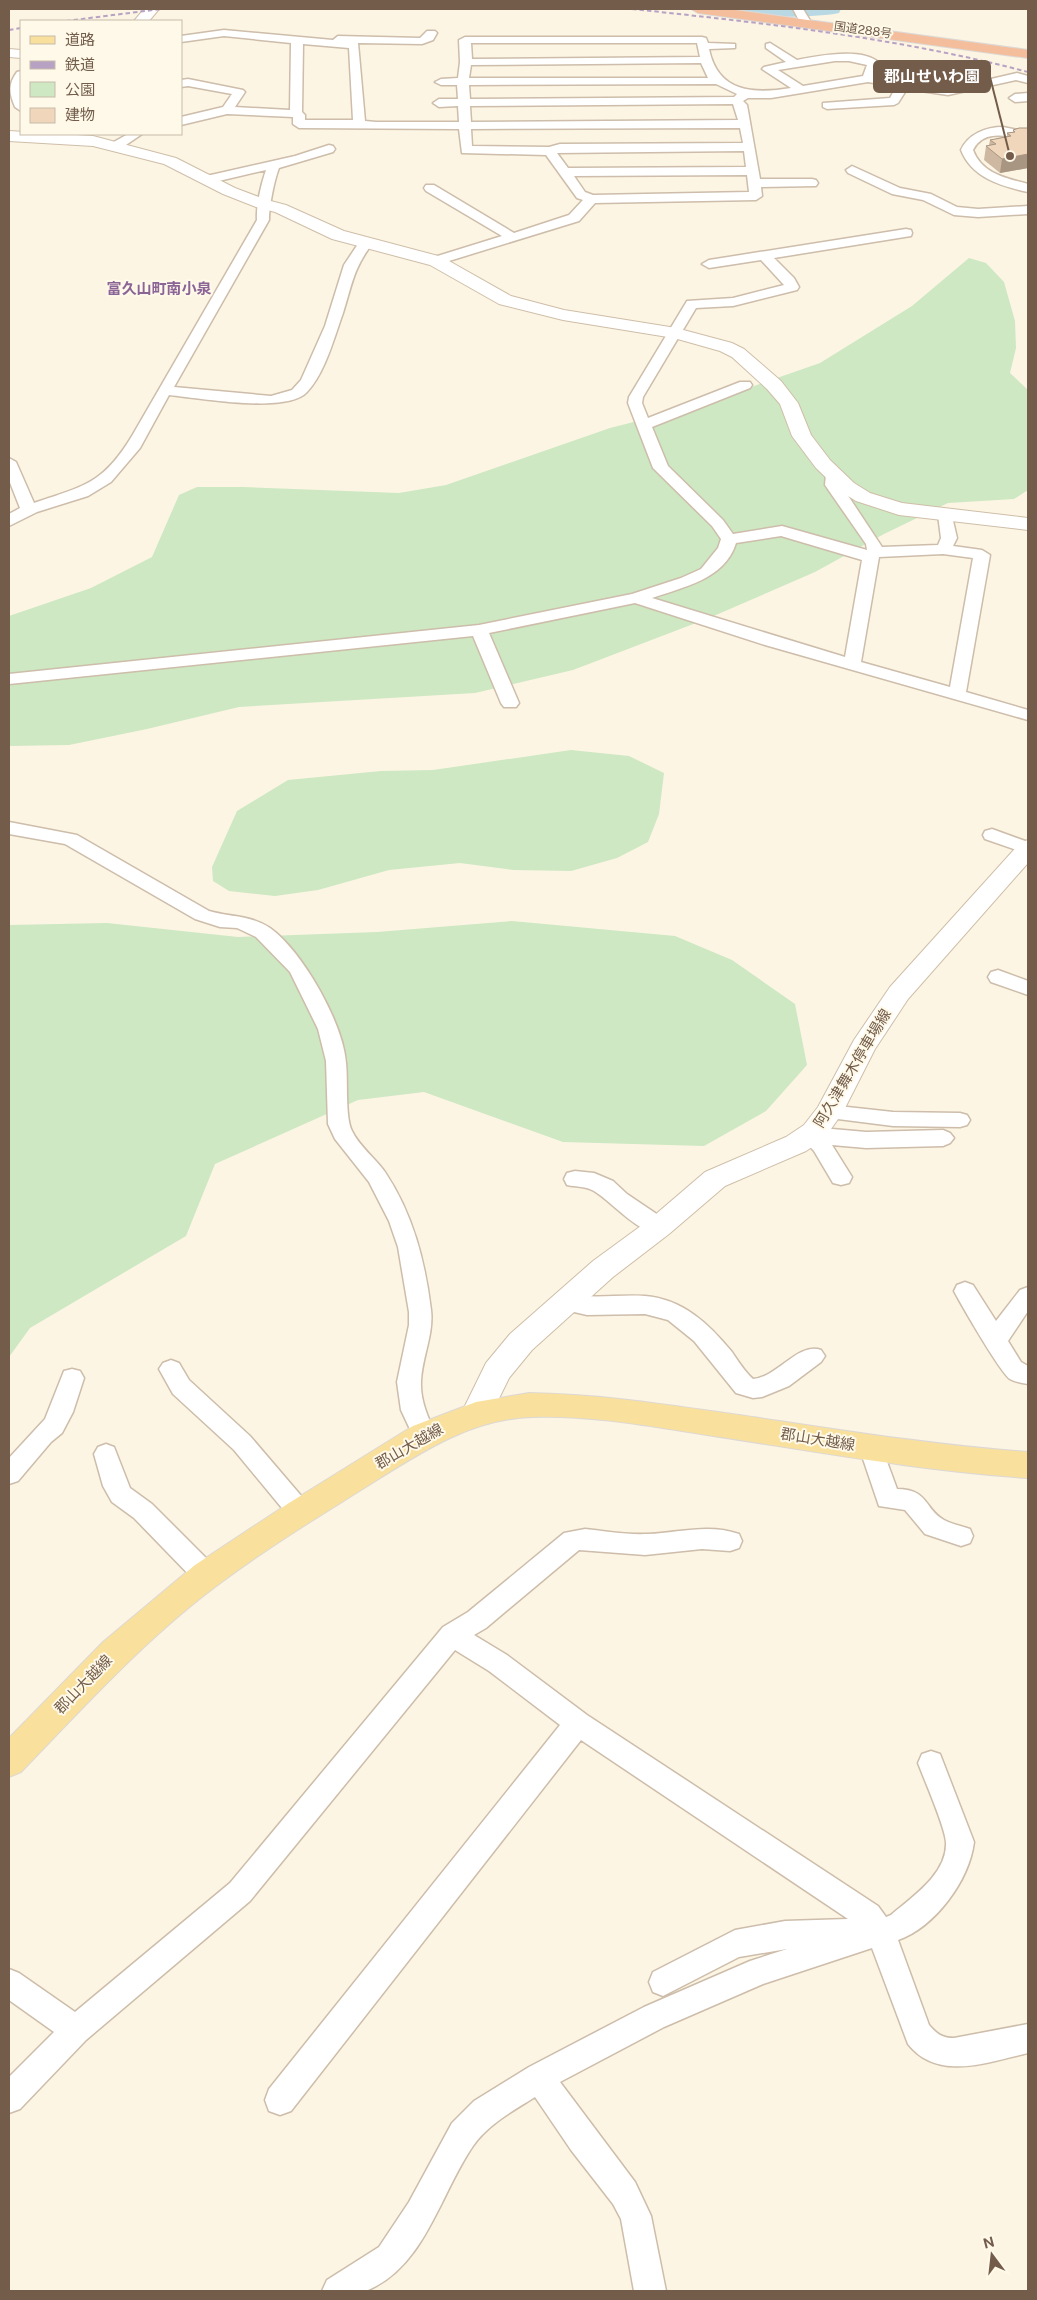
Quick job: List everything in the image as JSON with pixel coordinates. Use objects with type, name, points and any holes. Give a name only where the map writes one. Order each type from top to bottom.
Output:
[{"type":"highway","name":"国道288号","points":[[698,9],[801,15],[1028,54]]},
{"type":"main road","name":"郡山大越線","points":[[9,1761],[115,1652],[206,1575],[300,1512],[424,1435],[476,1414],[529,1405],[579,1406],[976,1461],[1028,1465]]},
{"type":"street","points":[[142,20],[152,9]]},
{"type":"street","points":[[182,39],[224,33],[354,46],[359,124]]},
{"type":"street","points":[[300,40],[422,41],[429,38],[431,33]]},
{"type":"street","points":[[296,114],[300,40]]},
{"type":"street","points":[[741,97],[715,81],[709,72],[705,60],[702,40],[465,40],[466,62],[463,82],[466,150],[550,151],[560,148],[750,147]]},
{"type":"street","points":[[703,46],[731,46]]},
{"type":"street","points":[[770,46],[796,64]]},
{"type":"street","points":[[800,89],[768,69],[832,58],[867,60],[873,63],[868,79]]},
{"type":"street","points":[[466,62],[705,60]]},
{"type":"street","points":[[20,75],[15,82],[15,90],[20,104]]},
{"type":"street","points":[[439,103],[741,97],[771,95],[868,79],[948,92],[1017,76],[1028,80]]},
{"type":"street","points":[[441,82],[715,81]]},
{"type":"street","points":[[182,84],[188,82],[239,92],[227,110]]},
{"type":"street","points":[[827,105],[894,101],[903,85]]},
{"type":"street","points":[[550,151],[581,195],[592,199],[756,196],[741,97]]},
{"type":"street","points":[[1015,98],[1028,97]]},
{"type":"street","points":[[182,121],[212,112],[227,110],[299,114],[299,124],[359,124],[375,132],[464,125],[744,124]]},
{"type":"street","points":[[1028,136],[1004,130],[993,130],[971,142],[968,150],[973,162],[984,172],[1028,188]]},
{"type":"street","points":[[116,146],[134,135]]},
{"type":"street","points":[[9,136],[56,136],[93,141],[170,161],[206,180],[262,204],[280,208],[338,235],[364,244],[436,261],[492,295],[520,305],[564,315],[676,333],[726,347],[738,353],[774,385],[789,403],[802,436],[847,487],[876,503],[899,509],[1028,524]]},
{"type":"street","points":[[206,180],[277,163],[310,158],[328,149]]},
{"type":"street","points":[[9,521],[29,510],[85,492],[106,479],[120,466],[142,435],[165,390],[263,220],[262,204],[267,199],[271,171],[277,163]]},
{"type":"street","points":[[852,170],[896,191],[927,198],[954,210],[978,213],[1028,210]]},
{"type":"street","points":[[564,172],[754,177],[812,183]]},
{"type":"street","points":[[430,188],[512,237]]},
{"type":"street","points":[[436,261],[574,218],[592,199]]},
{"type":"street","points":[[709,264],[906,233]]},
{"type":"street","points":[[165,390],[272,400],[299,392],[312,371],[333,323],[350,265],[364,244]]},
{"type":"street","points":[[729,539],[713,518],[661,468],[635,403],[636,397],[692,304],[695,302],[733,302],[792,287],[790,281],[764,255]]},
{"type":"street","points":[[644,425],[745,385]]},
{"type":"street","points":[[9,462],[29,510]]},
{"type":"street","points":[[834,474],[834,485],[874,544],[852,663]]},
{"type":"street","points":[[943,549],[949,538],[946,515]]},
{"type":"street","points":[[729,539],[782,531],[864,556],[943,549],[982,555],[957,694]]},
{"type":"street","points":[[9,679],[479,630],[636,598],[707,572],[726,548],[729,539]]},
{"type":"street","points":[[636,598],[771,641],[1028,715]]},
{"type":"street","points":[[479,630],[510,704]]},
{"type":"street","points":[[9,828],[70,839],[202,916],[252,926],[263,933],[298,969],[328,1029],[336,1061],[339,1124],[342,1134],[377,1177],[400,1221],[409,1247],[420,1312],[420,1325],[409,1382],[414,1410],[424,1435]]},
{"type":"street","points":[[992,835],[1028,848]]},
{"type":"street","name":"阿久津舞木停車場線","points":[[476,1414],[497,1371],[520,1342],[603,1270],[659,1227],[716,1179],[796,1144],[810,1135],[829,1112],[862,1046],[894,1000],[1028,848]]},
{"type":"street","points":[[998,977],[1028,988]]},
{"type":"street","points":[[829,1112],[893,1120],[960,1120]]},
{"type":"street","points":[[810,1135],[866,1140],[943,1138]]},
{"type":"street","points":[[810,1135],[822,1146],[841,1177]]},
{"type":"street","points":[[575,1178],[594,1181],[605,1187],[619,1200],[659,1227]]},
{"type":"street","points":[[965,1291],[1013,1368],[1019,1373],[1028,1375]]},
{"type":"street","points":[[996,1340],[1011,1316],[1028,1296]]},
{"type":"street","points":[[565,1302],[585,1308],[646,1306],[677,1316],[701,1332],[744,1386],[751,1388],[772,1384],[813,1356]]},
{"type":"street","points":[[171,1369],[181,1388],[242,1443],[300,1512]]},
{"type":"street","points":[[9,1474],[43,1434],[54,1426],[61,1412],[72,1378]]},
{"type":"street","points":[[871,1447],[888,1499],[904,1499],[914,1503],[934,1527],[962,1536]]},
{"type":"street","points":[[106,1454],[115,1486],[121,1495],[143,1512],[206,1575]]},
{"type":"street","points":[[9,2098],[76,2030],[240,1892],[452,1635],[476,1620],[573,1540],[585,1539],[645,1545],[702,1539],[730,1541]]},
{"type":"street","points":[[452,1635],[498,1663],[578,1723],[868,1916],[881,1933],[918,2034],[926,2044],[945,2053],[1028,2039]]},
{"type":"street","points":[[280,2100],[578,1723]]},
{"type":"street","points":[[338,2291],[390,2258],[420,2213],[444,2166],[464,2134],[485,2112],[539,2077],[654,2017],[760,1971],[841,1943],[900,1926],[934,1897],[949,1876],[958,1857],[960,1842],[932,1763]]},
{"type":"street","points":[[663,1982],[735,1944],[785,1935],[823,1932],[881,1933]]},
{"type":"street","points":[[9,1983],[76,2030]]},
{"type":"street","points":[[539,2077],[582,2139],[624,2193],[636,2216],[649,2291]]},
{"type":"green space","points":[[969,258],[986,263],[1004,282],[1015,321],[1016,348],[1010,373],[1028,390],[1028,490],[1014,499],[948,503],[884,534],[815,572],[709,618],[573,670],[475,693],[239,707],[69,745],[9,746],[9,616],[91,588],[152,557],[179,495],[197,487],[399,493],[446,485],[610,428],[697,406],[820,363],[912,306]]},
{"type":"green space","points":[[571,750],[629,756],[664,773],[659,814],[648,842],[617,858],[571,871],[513,870],[460,863],[389,870],[318,890],[275,896],[229,891],[213,881],[212,867],[237,811],[288,780],[381,771],[433,770]]},
{"type":"green space","points":[[512,921],[675,936],[732,960],[795,1004],[807,1065],[766,1111],[704,1146],[563,1142],[424,1092],[358,1100],[215,1164],[186,1236],[30,1328],[9,1357],[9,925],[107,923],[238,937],[377,932]]},
{"type":"building","points":[[1028,128],[1028,154],[1002,159],[986,146],[996,144],[990,140],[1011,136],[1007,133],[1015,132],[1013,130]]},
{"type":"waterway","points":[[731,9],[758,11],[821,11],[833,9]]},
{"type":"railway","points":[[74,20],[161,9]]},
{"type":"railway","points":[[632,9],[832,33],[930,50],[1028,72]]},
{"type":"railway","points":[[9,30],[20,28]]},
{"type":"place","name":"郡山せいわ園","points":[[1010,156]]},
{"type":"district","name":"富久山町南小泉","points":[[159,288]]}]
